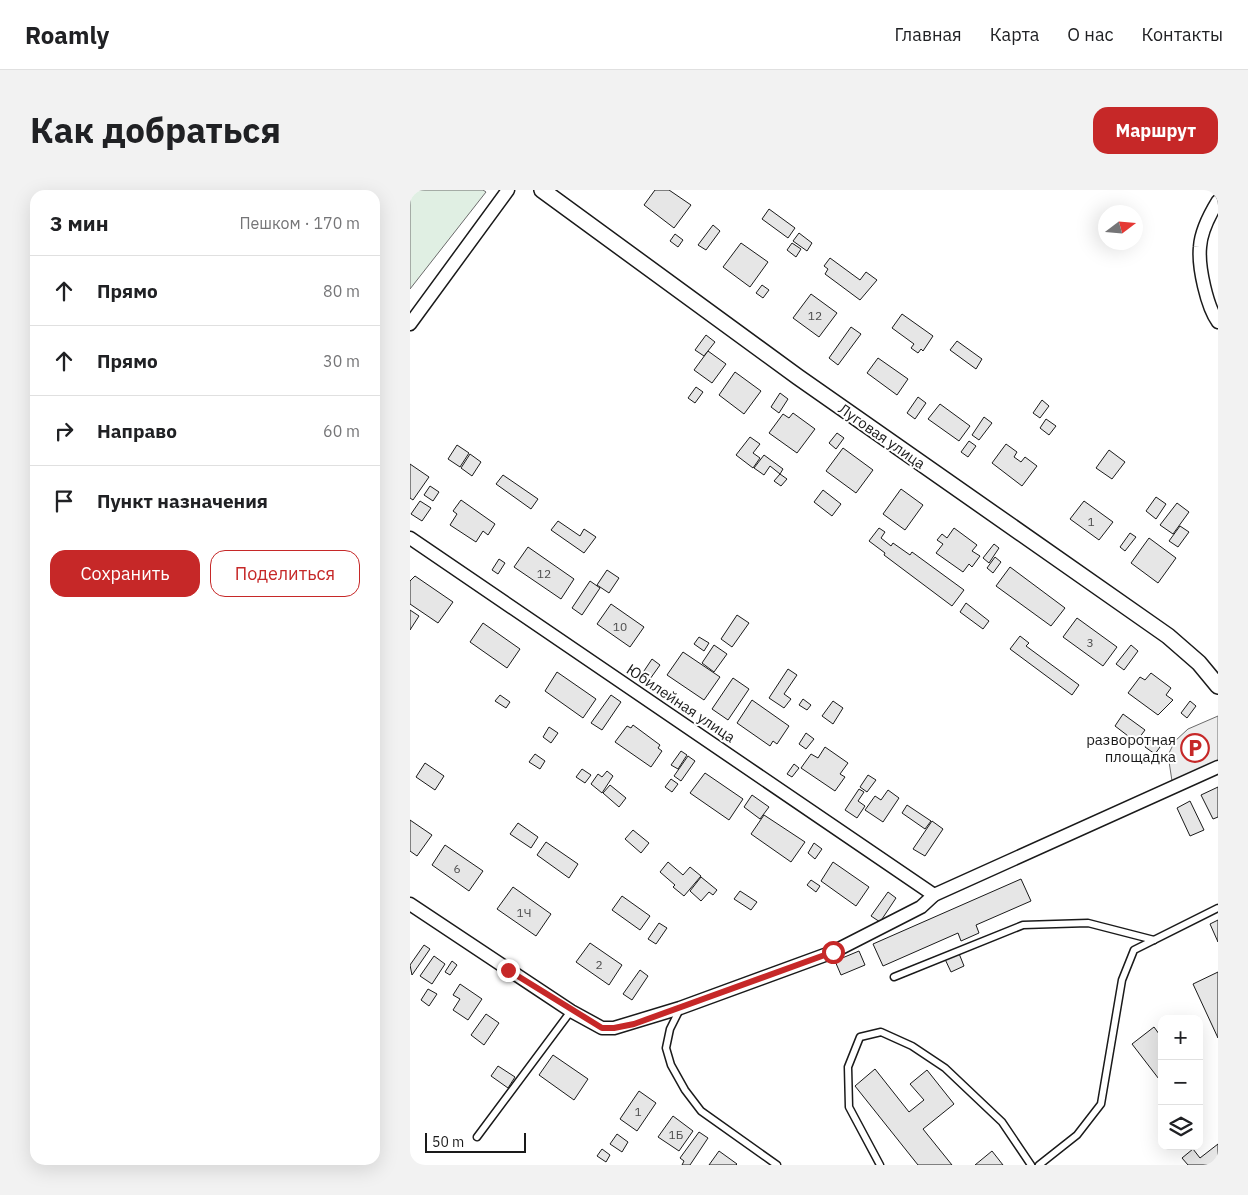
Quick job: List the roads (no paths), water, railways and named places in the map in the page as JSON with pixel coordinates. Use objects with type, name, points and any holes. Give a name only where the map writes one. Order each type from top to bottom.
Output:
[{"type":"street","points":[[410,324],[508,190]]},
{"type":"street","name":"Луговая улица","points":[[542,190],[798,377],[1168,636],[1199,664],[1218,686]]},
{"type":"street","points":[[1218,200],[1203,232],[1200,248],[1207,297],[1213,316],[1218,322]]},
{"type":"street","name":"Юбилейная улица","points":[[410,538],[934,895]]},
{"type":"street","points":[[410,904],[572,1011],[602,1028],[614,1028],[680,1008],[833,952],[921,908],[934,895],[1218,767]]},
{"type":"lane","points":[[1039,1165],[1077,1136],[1101,1104],[1122,980],[1134,950],[1218,908]]},
{"type":"lane","points":[[894,976],[1023,925],[1088,923],[1154,940]]},
{"type":"lane","points":[[680,1008],[670,1029],[666,1048],[671,1065],[685,1090],[702,1111],[777,1165]]},
{"type":"lane","points":[[477,1137],[572,1011]]},
{"type":"lane","points":[[880,1165],[849,1107],[848,1067],[860,1037],[881,1032],[912,1046],[945,1068],[1002,1122],[1031,1165]]},
{"type":"place","name":"разворотная площадка","points":[[1195,748]]}]
